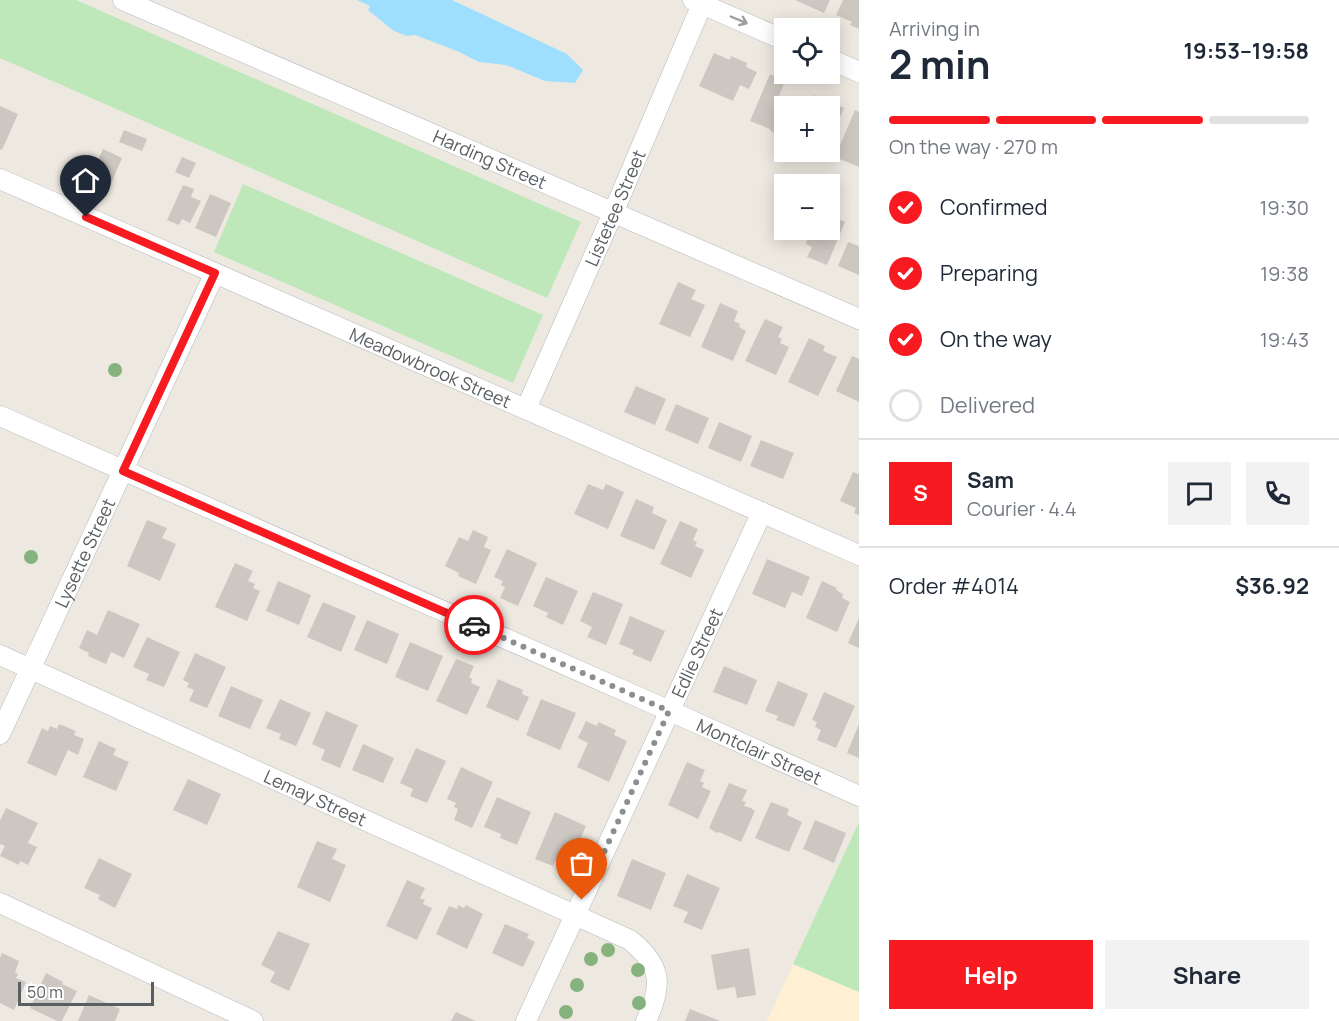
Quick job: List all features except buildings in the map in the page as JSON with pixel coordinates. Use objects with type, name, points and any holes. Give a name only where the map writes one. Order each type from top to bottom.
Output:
[{"type":"street","name":"Harding Street","points":[[123,0],[859,319]]},
{"type":"street","name":"Listetee Street","points":[[526,410],[613,213],[698,2]]},
{"type":"street","points":[[698,2],[774,36]]},
{"type":"street","points":[[840,63],[859,72]]},
{"type":"street","name":"Meadowbrook Street","points":[[0,179],[859,555]]},
{"type":"street","name":"Lysette Street","points":[[0,734],[215,273]]},
{"type":"street","name":"Montclair Street","points":[[0,416],[859,796]]},
{"type":"street","name":"Edlie Street","points":[[526,1021],[762,512]]},
{"type":"street","name":"Lemay Street","points":[[0,655],[630,940],[646,954],[656,971],[654,1005],[646,1021]]},
{"type":"street","points":[[0,903],[253,1021]]},
{"type":"shaded area","points":[[793,964],[859,992],[859,1021],[767,1021]]},
{"type":"green space","points":[[0,0],[76,0],[581,222],[547,298],[0,58]]},
{"type":"green space","points":[[243,184],[543,315],[513,383],[214,252]]},
{"type":"green space","points":[[859,822],[859,992],[793,964]]},
{"type":"water","points":[[357,0],[452,0],[567,54],[583,70],[575,83],[545,81],[506,65],[479,62],[415,35],[407,36],[394,31],[368,10],[370,6]]},
{"type":"way so far","points":[[474,625],[669,711],[582,900]]},
{"type":"route","points":[[86,217],[215,273],[123,471],[474,625]]}]
